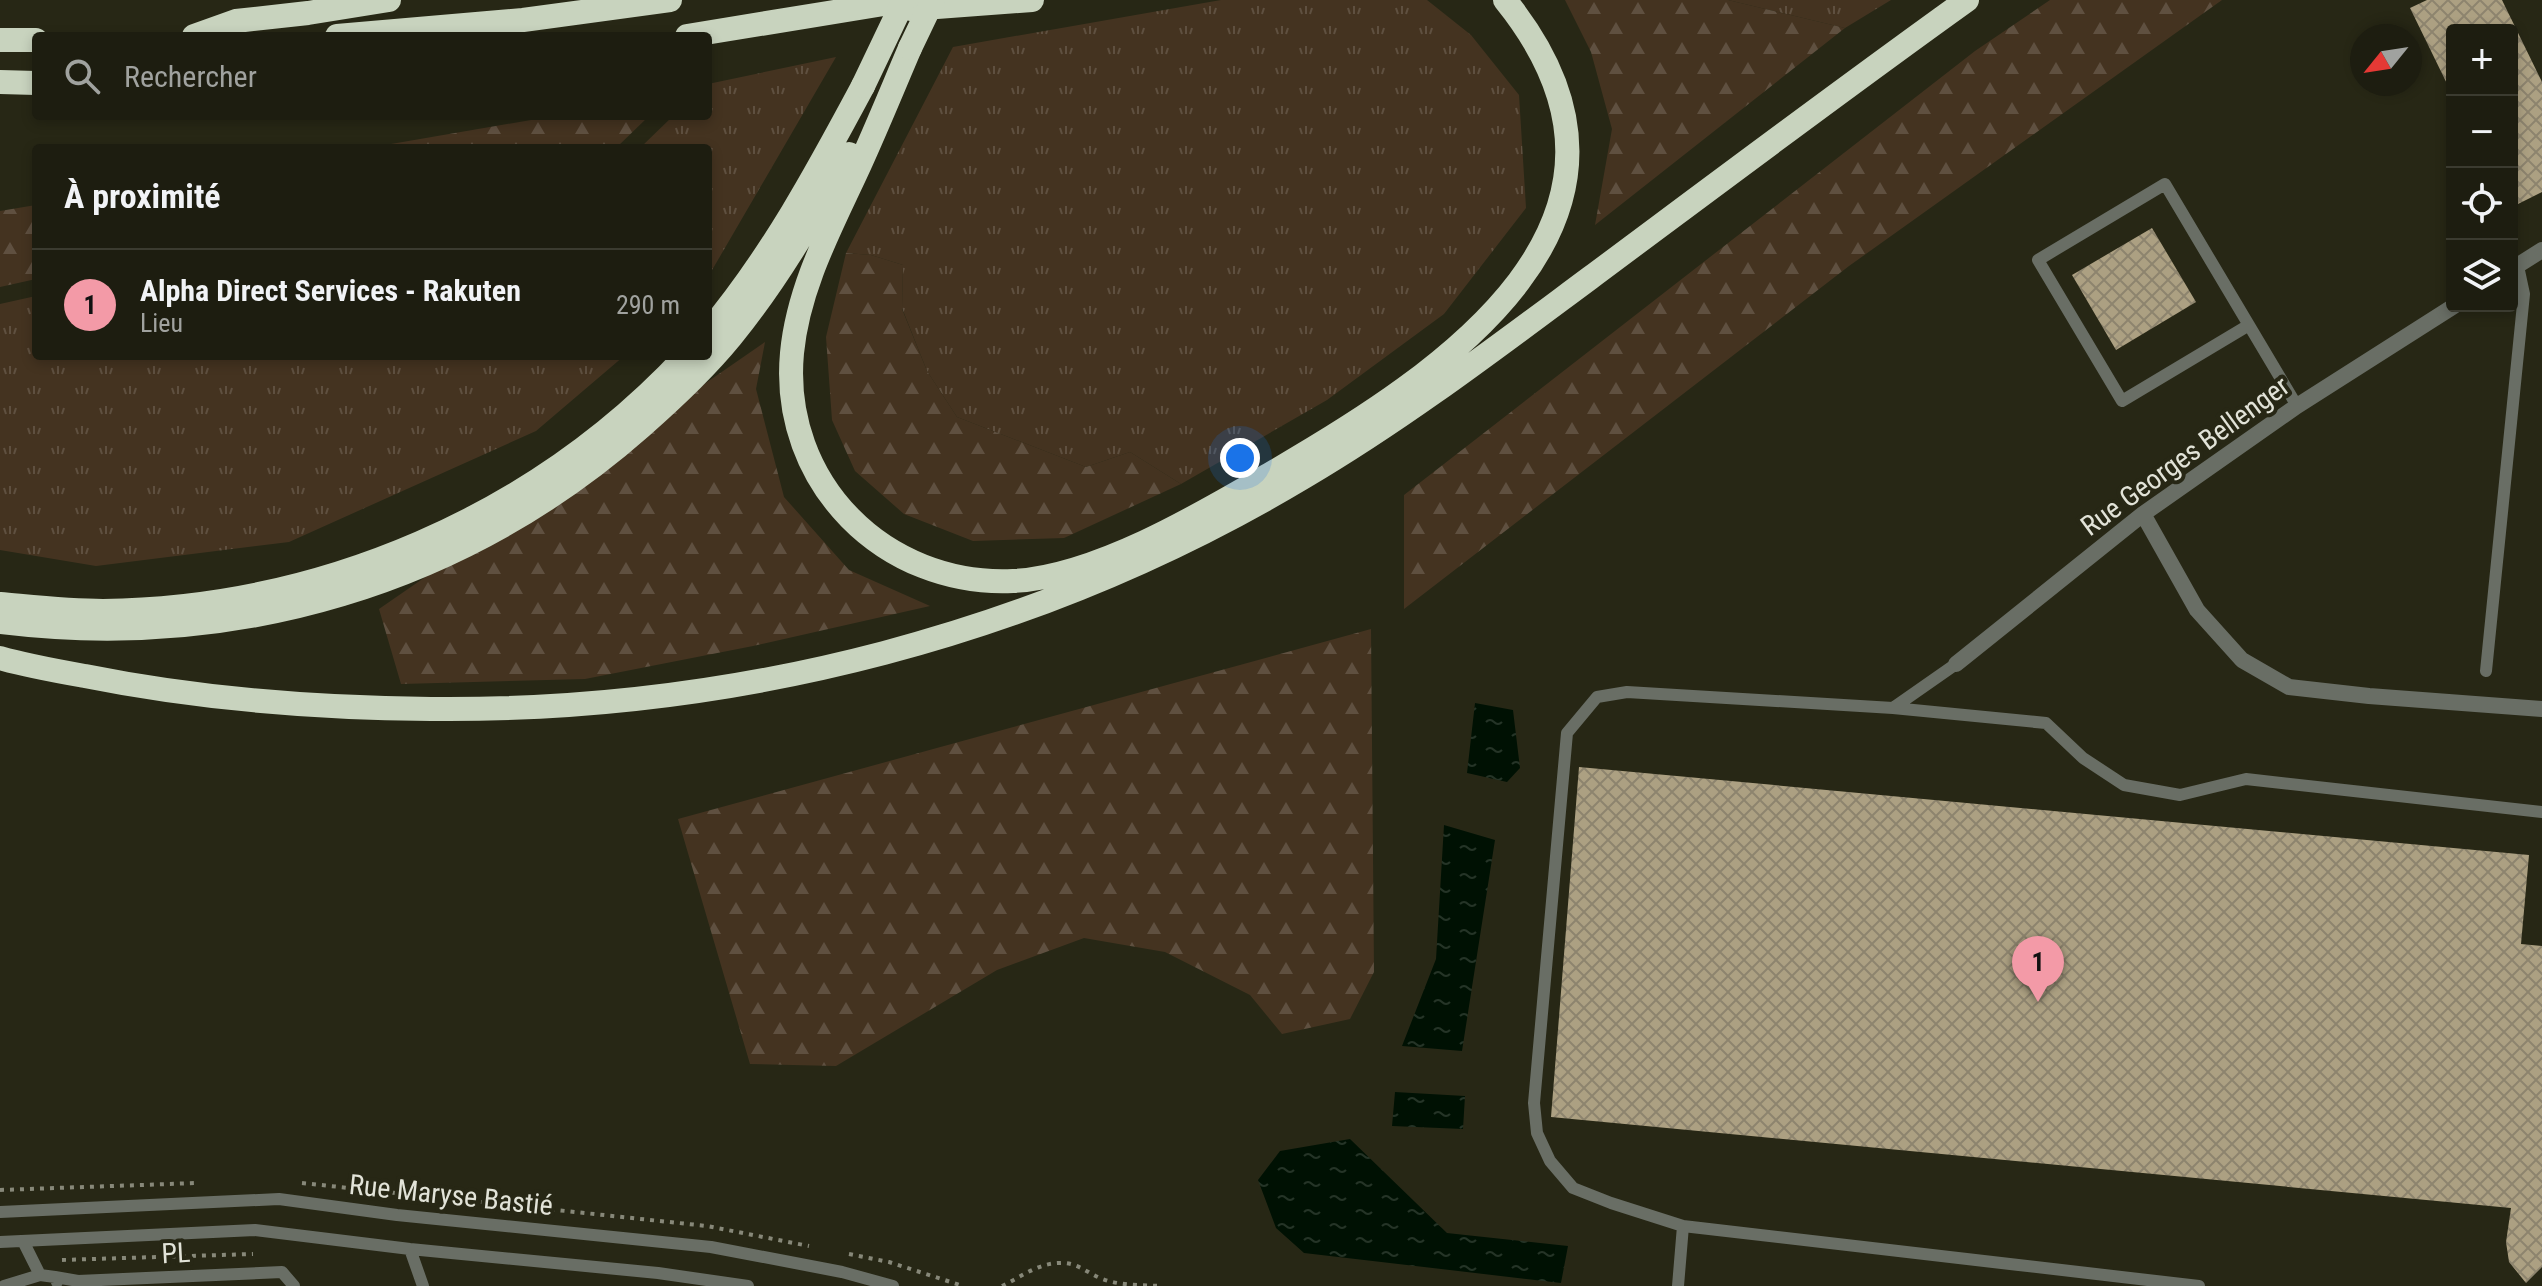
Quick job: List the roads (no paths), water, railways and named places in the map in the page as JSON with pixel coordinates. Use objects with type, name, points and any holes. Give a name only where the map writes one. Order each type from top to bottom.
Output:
[{"type":"highway","points":[[205,32],[236,21],[389,0]]},
{"type":"highway","points":[[384,32],[523,20],[670,0]]},
{"type":"highway","points":[[712,32],[906,0]]},
{"type":"highway","points":[[712,327],[737,298],[806,190],[906,0]]},
{"type":"highway","points":[[933,0],[813,267],[796,323],[791,357],[799,430],[826,489],[850,521],[911,563],[944,575],[978,581],[1017,581],[1064,573],[1108,556],[1226,500],[1304,455],[1416,381],[1455,351],[1501,306],[1521,281],[1550,224],[1563,190],[1567,147],[1558,86],[1542,52],[1505,0]]},
{"type":"highway","points":[[836,13],[1032,0]]},
{"type":"highway","points":[[0,658],[160,690],[277,703],[356,709],[493,710],[635,700],[796,674],[883,654],[1019,613],[1146,560],[1300,480],[1350,449],[1504,341],[1967,0]]},
{"type":"highway","points":[[0,40],[32,40]]},
{"type":"highway","points":[[712,358],[731,338],[795,250],[910,48]]},
{"type":"highway","points":[[0,82],[32,83]]},
{"type":"highway","points":[[0,604],[102,611],[212,602],[274,591],[385,558],[486,512],[559,467],[631,408],[682,360]]},
{"type":"highway","points":[[0,622],[125,629],[178,627],[281,611],[385,582],[487,536],[579,478],[670,402],[710,360]]},
{"type":"street","points":[[2518,266],[2542,250]]},
{"type":"street","name":"Rue Georges Bellenger","points":[[1956,664],[2143,514],[2297,406],[2446,311]]},
{"type":"street","points":[[2143,514],[2197,610],[2242,660],[2289,687],[2542,709]]},
{"type":"lane","points":[[2249,325],[2122,401],[2038,260],[2165,184],[2249,325],[2297,406]]},
{"type":"lane","points":[[2486,671],[2524,294],[2518,277]]},
{"type":"lane","points":[[1893,708],[1956,664]]},
{"type":"lane","points":[[2199,1286],[1683,1226],[1573,1188],[1550,1161],[1537,1133],[1534,1103],[1567,733],[1597,697],[1627,692],[1893,708],[2046,723],[2083,758],[2124,785],[2180,795],[2246,779],[2542,812]]},
{"type":"lane","name":"Rue Maryse Bastié","points":[[0,1212],[279,1199],[397,1215],[711,1247],[842,1272],[893,1286]]},
{"type":"lane","points":[[1678,1286],[1683,1226]]},
{"type":"lane","name":"Rue Maryse Bastié","points":[[0,1242],[255,1230],[410,1249],[658,1273],[748,1286]]},
{"type":"lane","points":[[23,1241],[40,1275]]},
{"type":"lane","points":[[410,1249],[423,1286]]},
{"type":"lane","name":"PL","points":[[57,1282],[282,1272],[294,1286]]},
{"type":"lane","points":[[649,1286],[658,1273]]},
{"type":"lane","points":[[4,1286],[40,1275],[57,1282]]},
{"type":"water","points":[[1475,703],[1513,710],[1520,768],[1507,782],[1467,773]]},
{"type":"water","points":[[1444,825],[1495,840],[1462,1051],[1402,1046],[1436,959]]},
{"type":"water","points":[[1395,1092],[1465,1096],[1463,1129],[1392,1126]]},
{"type":"water","points":[[1350,1139],[1447,1233],[1568,1246],[1561,1283],[1304,1253],[1276,1228],[1258,1180],[1280,1151]]},
{"type":"place","name":"Alpha Direct Services - Rakuten","points":[[2038,1002]]}]
